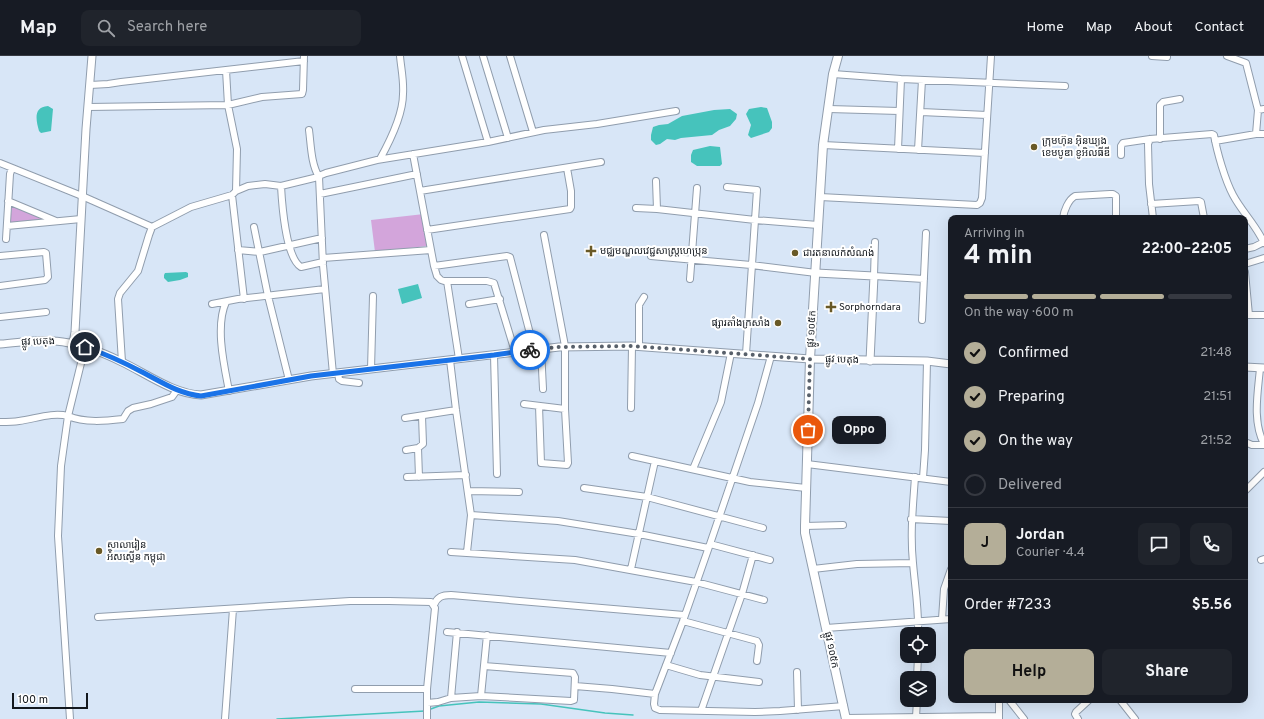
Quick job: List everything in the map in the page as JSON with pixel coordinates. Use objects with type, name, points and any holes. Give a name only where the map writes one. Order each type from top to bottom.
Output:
[{"type":"main road","name":"ផ្លូវ ១០៥ក","points":[[838,56],[833,74],[823,145],[810,359],[805,533],[846,719]]},
{"type":"street","points":[[73,344],[75,332],[82,196],[92,56]]},
{"type":"street","points":[[380,159],[402,106],[403,93],[400,56]]},
{"type":"street","points":[[462,56],[488,142]]},
{"type":"street","points":[[483,56],[508,138]]},
{"type":"street","points":[[510,56],[533,132]]},
{"type":"street","points":[[820,197],[977,205],[980,203],[982,198],[991,56]]},
{"type":"street","points":[[1152,56],[1167,57]]},
{"type":"street","points":[[1231,56],[1246,63],[1261,110],[1256,134]]},
{"type":"street","points":[[88,107],[228,105],[262,97],[302,94],[304,59],[226,70],[90,85]]},
{"type":"street","points":[[226,70],[228,105],[237,149],[234,193],[238,250],[244,299]]},
{"type":"street","points":[[833,74],[901,79],[1065,86]]},
{"type":"street","points":[[898,149],[901,79]]},
{"type":"street","points":[[918,150],[922,80]]},
{"type":"street","points":[[1160,139],[1161,103],[1180,100]]},
{"type":"street","points":[[828,109],[899,111]]},
{"type":"street","points":[[122,362],[118,299],[120,293],[138,271],[152,228],[191,207],[234,193],[255,184],[280,186],[319,177],[326,173],[380,159],[488,142],[533,132],[605,123],[676,111]]},
{"type":"street","points":[[920,112],[987,115]]},
{"type":"street","points":[[308,130],[312,158],[319,177],[325,289],[336,373],[342,381],[359,383]]},
{"type":"street","points":[[1121,155],[1121,146],[1124,143],[1150,139],[1212,134],[1214,135],[1227,180],[1233,194],[1247,215]]},
{"type":"street","points":[[1215,141],[1264,134]]},
{"type":"street","points":[[1150,139],[1148,144],[1153,215]]},
{"type":"street","points":[[823,145],[985,153]]},
{"type":"street","points":[[413,154],[437,276],[441,280],[447,281],[493,282],[500,299],[515,352]]},
{"type":"street","points":[[420,192],[601,162]]},
{"type":"street","points":[[0,163],[82,196],[152,228]]},
{"type":"street","points":[[6,239],[10,174],[12,168]]},
{"type":"street","points":[[427,230],[570,209],[571,191],[567,168]]},
{"type":"street","points":[[320,194],[417,174]]},
{"type":"street","points":[[656,181],[657,209]]},
{"type":"street","points":[[280,186],[289,246],[293,258],[301,267],[323,260],[431,250]]},
{"type":"street","points":[[727,187],[756,190],[746,354]]},
{"type":"street","points":[[690,279],[697,188]]},
{"type":"street","points":[[1064,215],[1072,197],[1113,194],[1116,196],[1116,215]]},
{"type":"street","points":[[8,201],[58,221]]},
{"type":"street","points":[[1151,204],[1199,201],[1201,202],[1203,215]]},
{"type":"street","points":[[636,208],[818,226]]},
{"type":"street","points":[[1248,216],[1264,242],[1248,248]]},
{"type":"street","points":[[7,226],[81,219]]},
{"type":"street","points":[[254,227],[268,296],[289,380]]},
{"type":"street","points":[[922,320],[926,232]]},
{"type":"street","points":[[539,406],[541,463],[551,465],[568,464],[565,409],[565,346],[544,235]]},
{"type":"street","points":[[238,250],[260,252],[322,238]]},
{"type":"street","points":[[870,361],[875,242]]},
{"type":"street","points":[[0,256],[44,252],[46,253],[48,277],[45,280],[0,286]]},
{"type":"street","points":[[434,266],[507,256],[510,257],[538,349],[542,389]]},
{"type":"street","points":[[652,256],[751,265],[816,273],[924,279]]},
{"type":"street","points":[[1248,263],[1264,258]]},
{"type":"street","points":[[447,281],[459,359]]},
{"type":"street","points":[[212,304],[325,289]]},
{"type":"street","points":[[371,369],[373,296]]},
{"type":"street","points":[[631,408],[639,305],[644,297]]},
{"type":"street","points":[[469,304],[500,299]]},
{"type":"street","points":[[226,302],[222,313],[221,337],[229,391]]},
{"type":"street","points":[[0,317],[46,312]]},
{"type":"street","points":[[1248,315],[1264,315]]},
{"type":"street","name":"ផ្លូវ បេតុង","points":[[0,344],[54,341],[85,347],[122,362],[177,390],[192,395],[201,396],[336,373],[565,346],[635,346],[810,359],[927,361],[948,364]]},
{"type":"street","points":[[70,719],[58,536],[61,466],[68,416],[85,347]]},
{"type":"street","points":[[693,469],[721,402],[731,353]]},
{"type":"street","points":[[494,355],[497,474]]},
{"type":"street","points":[[771,356],[758,403],[684,618],[655,694],[654,704],[655,708],[660,710],[754,712],[844,706]]},
{"type":"street","points":[[450,360],[471,515],[467,552]]},
{"type":"street","points":[[922,478],[925,450],[927,361]]},
{"type":"street","points":[[1248,367],[1262,368],[1257,402],[1258,422],[1260,434],[1264,444],[1252,445],[1248,443]]},
{"type":"street","points":[[0,422],[19,421],[62,414],[73,418],[92,421],[123,419],[128,411],[133,408],[172,397],[177,390]]},
{"type":"street","points":[[524,404],[565,409]]},
{"type":"street","points":[[405,418],[456,410]]},
{"type":"street","points":[[406,450],[421,447],[424,442],[422,416]]},
{"type":"street","points":[[418,448],[419,477]]},
{"type":"street","points":[[632,456],[756,483],[806,488]]},
{"type":"street","points":[[631,569],[655,461]]},
{"type":"street","points":[[807,464],[948,482]]},
{"type":"street","points":[[1248,487],[1264,472]]},
{"type":"street","points":[[406,477],[466,475]]},
{"type":"street","points":[[915,477],[911,519],[919,627]]},
{"type":"street","points":[[584,488],[647,497],[763,528]]},
{"type":"street","points":[[468,491],[519,492]]},
{"type":"street","points":[[471,515],[558,521],[709,546],[770,560]]},
{"type":"street","points":[[911,519],[948,521]]},
{"type":"street","points":[[805,526],[843,525]]},
{"type":"street","points":[[451,552],[575,560],[696,582],[764,600]]},
{"type":"street","points":[[701,711],[727,633],[742,594],[753,555]]},
{"type":"street","points":[[813,569],[863,564],[913,563]]},
{"type":"street","points":[[942,619],[944,589],[948,578]]},
{"type":"street","points":[[427,718],[434,605],[440,596],[451,595],[684,618],[727,633],[757,641],[759,645],[757,660]]},
{"type":"street","points":[[98,618],[350,601],[431,602],[434,605]]},
{"type":"street","points":[[225,717],[233,609]]},
{"type":"street","points":[[826,628],[948,619]]},
{"type":"street","points":[[447,632],[671,653]]},
{"type":"street","points":[[451,698],[457,632]]},
{"type":"street","points":[[481,696],[487,635]]},
{"type":"street","points":[[666,665],[700,675],[759,682]]},
{"type":"street","points":[[427,704],[451,698],[481,696],[574,700],[575,675],[571,673],[484,666]]},
{"type":"street","points":[[797,672],[798,710]]},
{"type":"street","points":[[575,686],[655,694]]},
{"type":"street","points":[[354,689],[428,689]]},
{"type":"street","points":[[846,719],[916,717],[999,718],[999,703]]},
{"type":"street","points":[[1011,703],[1024,719]]},
{"type":"street","points":[[1078,719],[1075,714],[1086,703]]},
{"type":"street","points":[[1122,703],[1135,719]]},
{"type":"street","points":[[916,717],[917,707]]},
{"type":"shaded area","points":[[48,106],[53,109],[51,131],[41,133],[38,127],[38,111],[43,107]]},
{"type":"shaded area","points":[[761,107],[767,108],[772,122],[772,128],[769,132],[751,138],[748,135],[751,125],[746,114],[749,109]]},
{"type":"shaded area","points":[[730,109],[737,114],[736,119],[730,126],[719,130],[712,135],[675,140],[667,139],[656,145],[651,140],[653,127],[668,124],[682,116],[714,110]]},
{"type":"shaded area","points":[[710,146],[720,147],[722,164],[720,166],[697,166],[691,162],[693,150]]},
{"type":"shaded area","points":[[12,206],[41,218],[41,220],[10,223]]},
{"type":"shaded area","points":[[424,214],[427,246],[375,252],[371,220]]},
{"type":"shaded area","points":[[165,273],[188,273],[188,277],[180,280],[168,282],[164,278]]},
{"type":"shaded area","points":[[418,284],[422,298],[402,304],[398,289]]},
{"type":"waterway","points":[[428,710],[439,706],[479,702],[541,704],[605,713],[633,715]]},
{"type":"waterway","points":[[277,719],[425,711]]},
{"type":"way so far","points":[[530,350],[559,347],[632,346],[810,359],[808,430]]},
{"type":"place","name":"ក្រុមហ៊ុន អ៊ិនឃ្យុង ខេមបូឌា ខូអិលធីឌី","points":[[1034,147]]},
{"type":"place","name":"មជ្ឈមណ្ឌលវេជ្ជសាស្ត្រហេប្រុន","points":[[591,251]]},
{"type":"place","name":"ជារតនាលក់សំណង់","points":[[795,253]]},
{"type":"place","name":"Sorphorndara","points":[[831,307]]},
{"type":"place","name":"ផ្សារតាំងក្រសាំង","points":[[778,323]]},
{"type":"place","name":"Oppo","points":[[808,430]]},
{"type":"place","name":"សាលារៀន អ៉ិសស្ទើន កម្ពុជា","points":[[99,551]]},
{"type":"route","points":[[85,347],[113,358],[177,390],[192,395],[201,396],[311,376],[530,350]]}]
